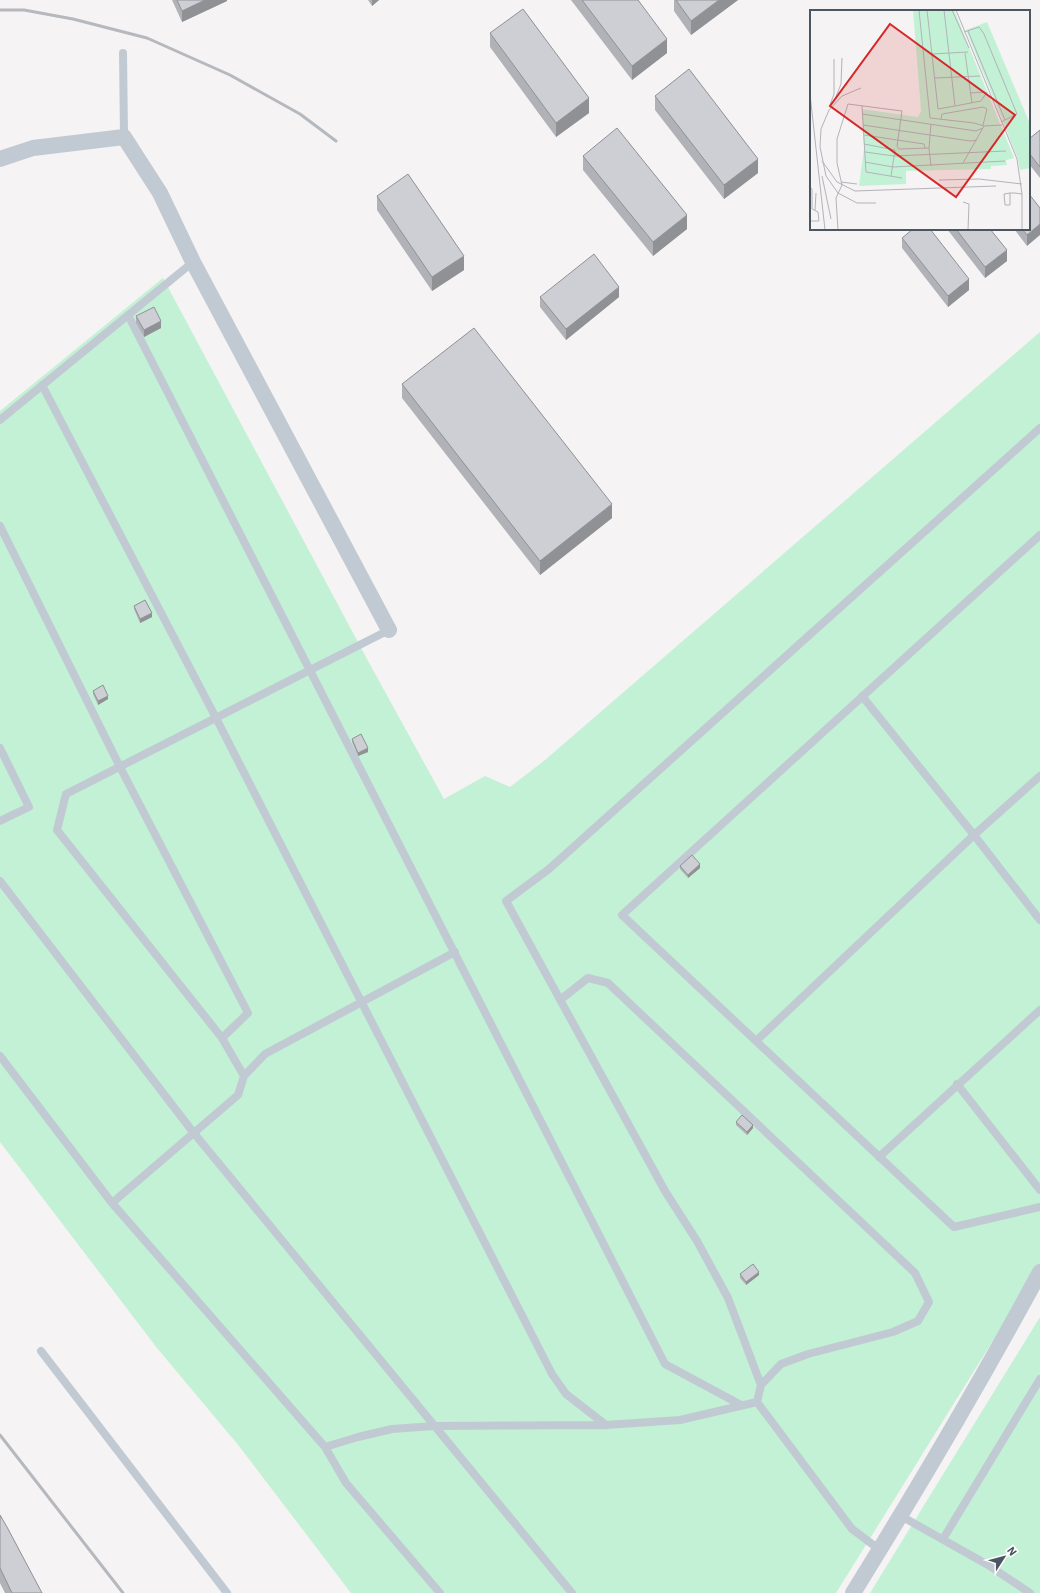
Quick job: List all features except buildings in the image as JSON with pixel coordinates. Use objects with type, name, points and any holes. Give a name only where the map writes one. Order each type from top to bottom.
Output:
[{"type":"street","points":[[0,159],[33,148],[124,137],[160,193],[193,262],[389,630]]},
{"type":"street","points":[[853,1593],[901,1516],[1040,1272]]},
{"type":"lane","points":[[123,53],[124,137]]},
{"type":"lane","points":[[0,420],[193,262]]},
{"type":"lane","points":[[128,315],[666,1364],[741,1405]]},
{"type":"lane","points":[[42,385],[216,718],[552,1374],[566,1394],[606,1425]]},
{"type":"lane","points":[[761,1385],[728,1298],[697,1241],[665,1191],[506,901],[555,864],[1040,428]]},
{"type":"lane","points":[[0,526],[120,767],[248,1013],[222,1038]]},
{"type":"lane","points":[[1040,535],[622,915],[954,1227],[1040,1207]]},
{"type":"lane","points":[[244,1076],[222,1038],[57,830],[66,794],[389,630]]},
{"type":"lane","points":[[862,696],[974,835],[1040,920]]},
{"type":"lane","points":[[0,748],[29,807],[0,821]]},
{"type":"lane","points":[[756,1041],[974,835],[1040,776]]},
{"type":"lane","points":[[0,881],[193,1132],[572,1593]]},
{"type":"lane","points":[[112,1203],[238,1095],[244,1076],[265,1054],[455,952]]},
{"type":"lane","points":[[560,1000],[588,978],[608,984],[915,1273],[929,1302],[918,1321],[893,1332],[808,1354],[781,1364],[761,1385],[757,1402]]},
{"type":"lane","points":[[879,1157],[957,1084],[1040,1010]]},
{"type":"lane","points":[[0,1056],[112,1203],[325,1447],[346,1482],[440,1593]]},
{"type":"lane","points":[[957,1084],[1040,1190]]},
{"type":"lane","points":[[41,1351],[227,1593]]},
{"type":"lane","points":[[942,1539],[1040,1379]]},
{"type":"lane","points":[[325,1447],[392,1429],[434,1426],[606,1425],[680,1420],[757,1402]]},
{"type":"lane","points":[[757,1402],[852,1529],[880,1550]]},
{"type":"lane","points":[[901,1516],[988,1565],[1030,1593]]},
{"type":"green space","points":[[163,278],[367,659],[444,799],[485,776],[510,787],[545,760],[1040,332],[1040,1265],[836,1593],[351,1593],[239,1446],[157,1348],[0,1142],[0,411]]},
{"type":"green space","points":[[1040,1317],[1040,1593],[870,1593]]},
{"type":"railway","points":[[0,10],[24,10],[73,19],[147,38],[230,75],[300,114],[336,141]]},
{"type":"railway","points":[[0,1435],[123,1593]]}]
